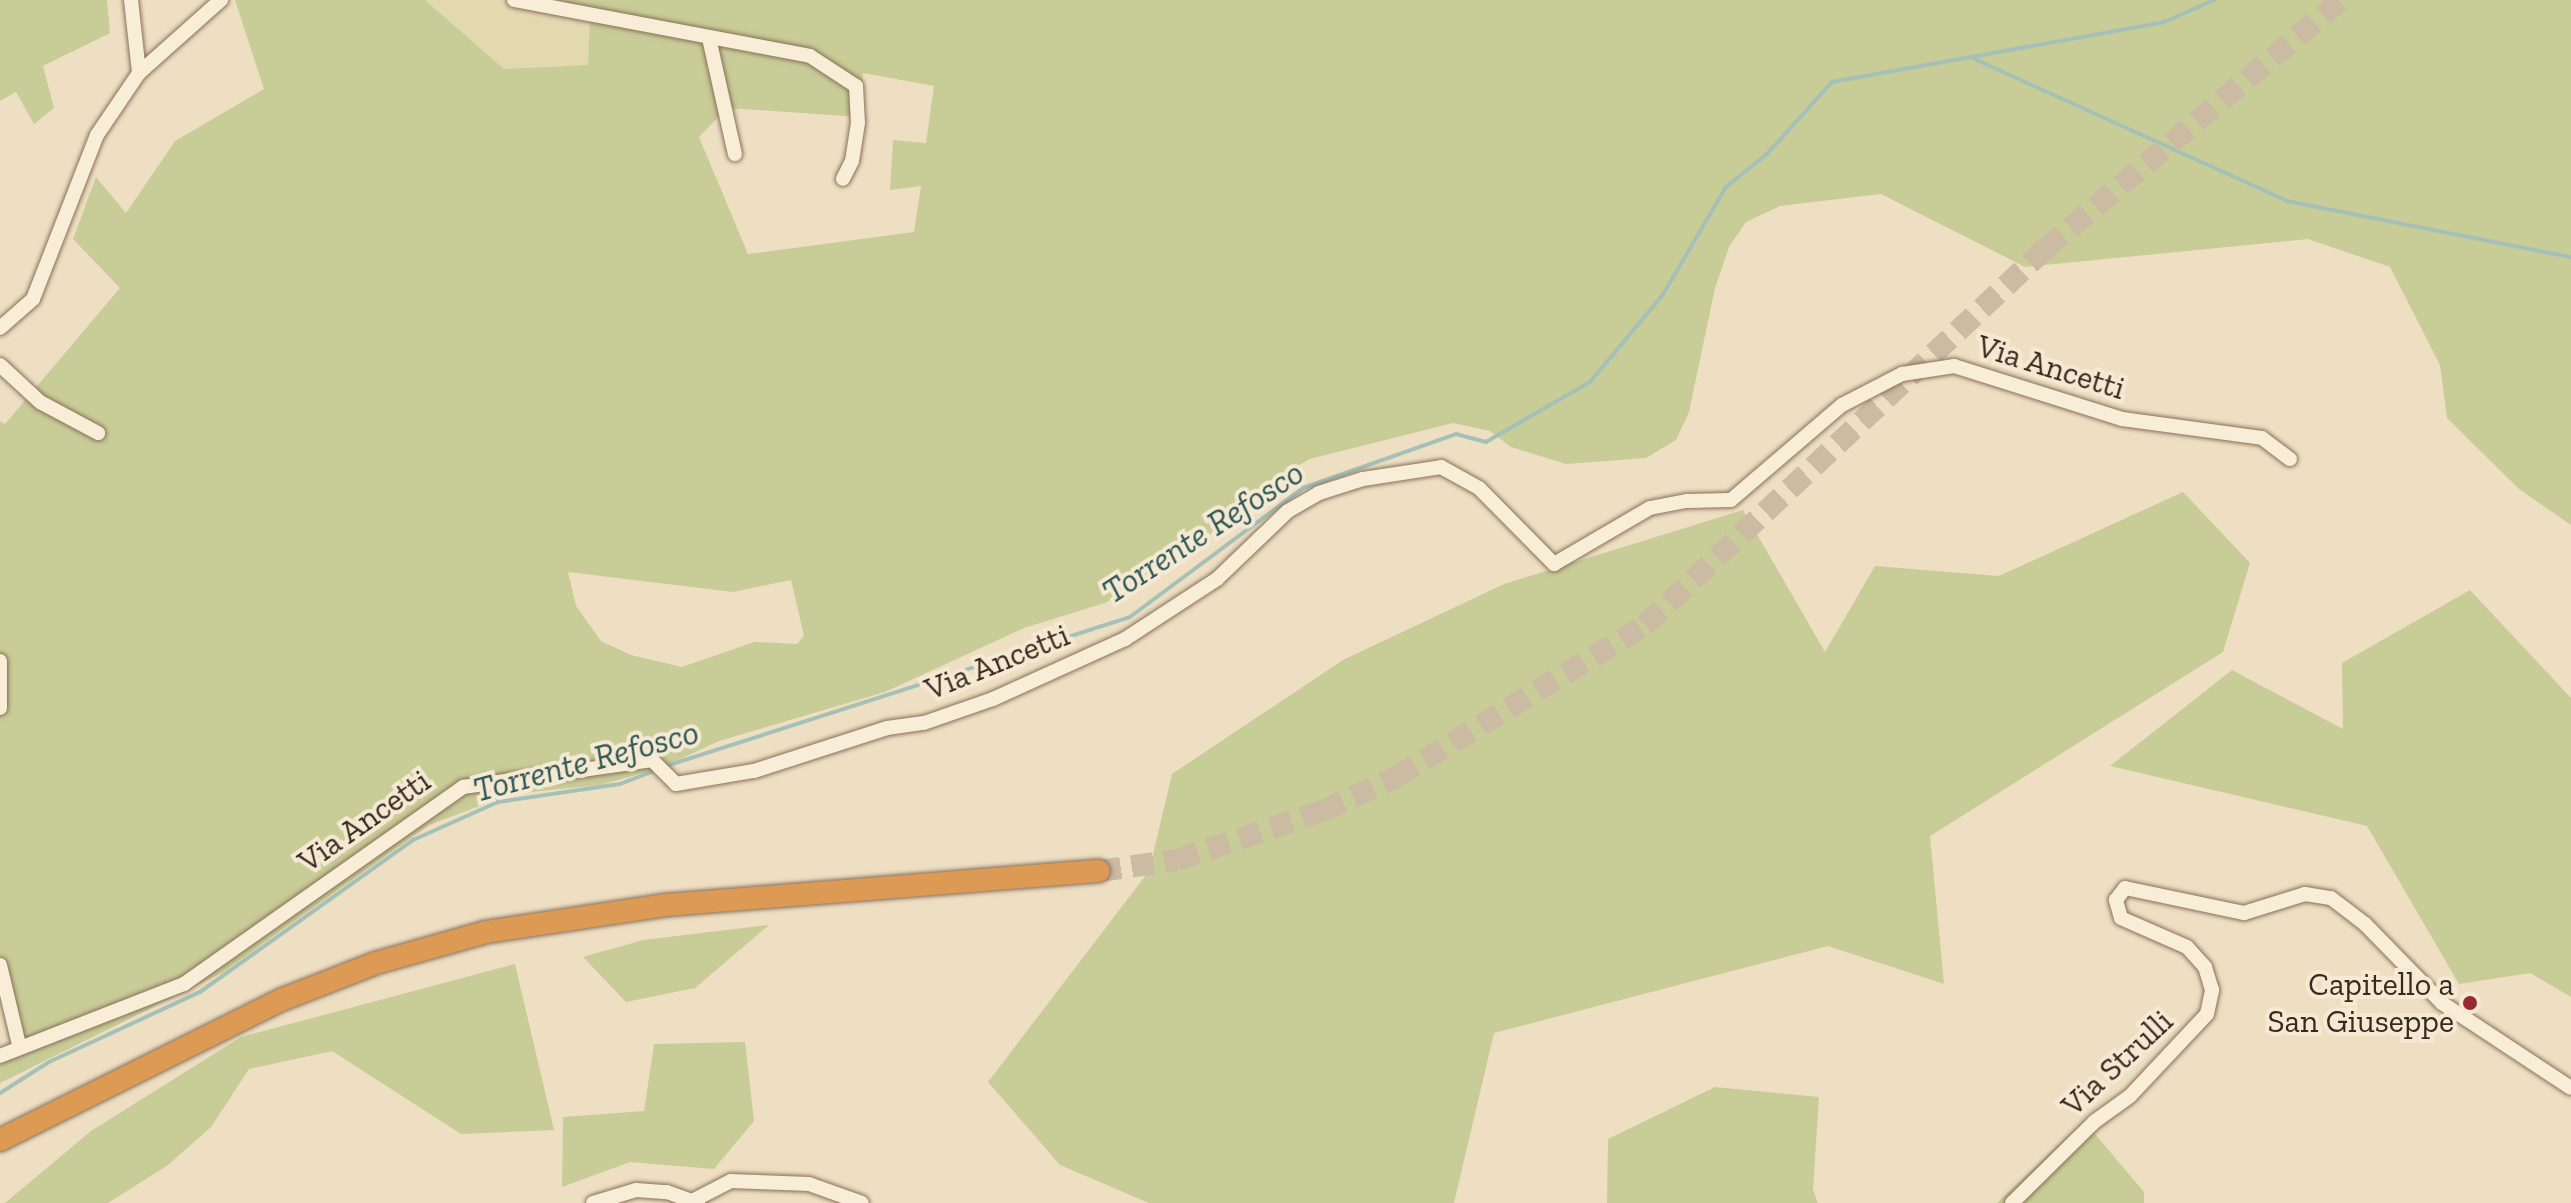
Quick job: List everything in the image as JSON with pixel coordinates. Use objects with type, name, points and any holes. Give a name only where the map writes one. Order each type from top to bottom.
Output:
[{"type":"highway","points":[[0,1140],[281,1000],[376,963],[486,932],[666,905],[1099,871]]},
{"type":"street","points":[[131,0],[139,73]]},
{"type":"street","points":[[0,328],[33,299],[97,135],[139,73],[221,0]]},
{"type":"street","points":[[514,0],[810,56],[856,86],[856,136],[843,179]]},
{"type":"street","points":[[709,38],[735,154]]},
{"type":"street","points":[[0,365],[40,402],[98,433]]},
{"type":"street","name":"Via Ancetti","points":[[0,1056],[19,1045],[184,984],[463,787],[652,760],[676,784],[754,771],[847,740],[924,723],[993,699],[1125,639],[1217,579],[1288,511],[1319,493],[1363,479],[1441,467],[1479,488],[1554,564],[1650,508],[1687,501],[1731,500],[1842,405],[1902,374],[1954,366],[2122,419],[2262,438],[2290,459]]},
{"type":"street","points":[[0,661],[0,708]]},
{"type":"street","name":"Via Strulli","points":[[2012,1203],[2192,1034],[2212,999],[2210,980],[2198,957],[2121,918],[2116,900],[2125,888],[2135,886],[2244,913],[2305,894],[2331,898],[2365,924],[2442,1003],[2571,1088]]},
{"type":"street","points":[[0,965],[19,1045]]},
{"type":"street","points":[[593,1203],[636,1190],[696,1202],[731,1181],[809,1184],[862,1203]]},
{"type":"shaded area","points":[[425,0],[548,0],[590,16],[588,65],[504,69]]},
{"type":"green space","points":[[0,0],[107,0],[110,33],[43,66],[54,108],[34,124],[16,92],[0,101]]},
{"type":"green space","points":[[235,0],[425,0],[504,69],[588,65],[590,16],[548,0],[2571,0],[2571,525],[2519,489],[2447,418],[2440,365],[2390,267],[2308,239],[2025,267],[1881,194],[1780,206],[1746,222],[1729,247],[1715,288],[1689,412],[1676,440],[1646,458],[1566,464],[1511,447],[1490,431],[1453,423],[1310,459],[1285,473],[1175,565],[1105,603],[1024,628],[885,692],[719,741],[661,768],[600,785],[512,794],[429,825],[222,973],[0,1083],[0,1060],[15,1049],[15,1019],[0,955],[0,421],[5,424],[120,288],[73,239],[96,177],[126,213],[175,141],[264,89]],"holes":[[[863,73],[934,86],[926,143],[893,140],[890,190],[921,186],[914,232],[748,254],[699,137],[727,108],[860,117]],[[568,572],[733,592],[791,580],[804,636],[797,644],[754,642],[682,667],[631,655],[601,641],[576,606]]]},
{"type":"green space","points":[[2183,492],[2250,563],[2223,652],[1930,836],[1944,984],[1828,946],[1494,1033],[1454,1203],[1149,1203],[1060,1165],[988,1082],[1149,871],[1172,774],[1343,660],[1504,584],[1743,510],[1825,652],[1875,566],[1999,576]]},
{"type":"green space","points":[[2470,590],[2571,698],[2571,997],[2530,973],[2459,984],[2367,826],[2110,766],[2232,670],[2343,729],[2342,663]]},
{"type":"green space","points":[[769,925],[695,988],[626,1002],[583,957],[643,940]]},
{"type":"green space","points":[[515,964],[554,1130],[461,1134],[332,1051],[249,1069],[211,1127],[168,1165],[108,1203],[5,1203],[91,1131],[241,1037]]},
{"type":"green space","points":[[745,1042],[754,1121],[714,1169],[630,1162],[562,1187],[563,1117],[644,1111],[654,1044]]},
{"type":"green space","points":[[1715,1087],[1819,1097],[1813,1190],[1818,1203],[1607,1203],[1608,1139]]},
{"type":"green space","points":[[2084,1121],[2144,1192],[2144,1203],[1997,1203]]},
{"type":"waterway","name":"Torrente Refosco","points":[[666,766],[1130,617],[1303,488],[1456,434],[1486,442],[1590,382],[1662,296],[1726,187],[1767,154],[1832,82],[2164,22],[2214,0]]},
{"type":"waterway","points":[[1970,57],[2287,201],[2571,257]]},
{"type":"waterway","name":"Torrente Refosco","points":[[0,1093],[49,1062],[200,992],[413,840],[498,802],[620,784],[657,770]]},
{"type":"tunnel","points":[[1099,871],[1177,860],[1323,811],[1396,777],[1645,625],[2045,249],[2341,0]]},
{"type":"place","name":"Capitello a San Giuseppe","points":[[2470,1003]]}]
